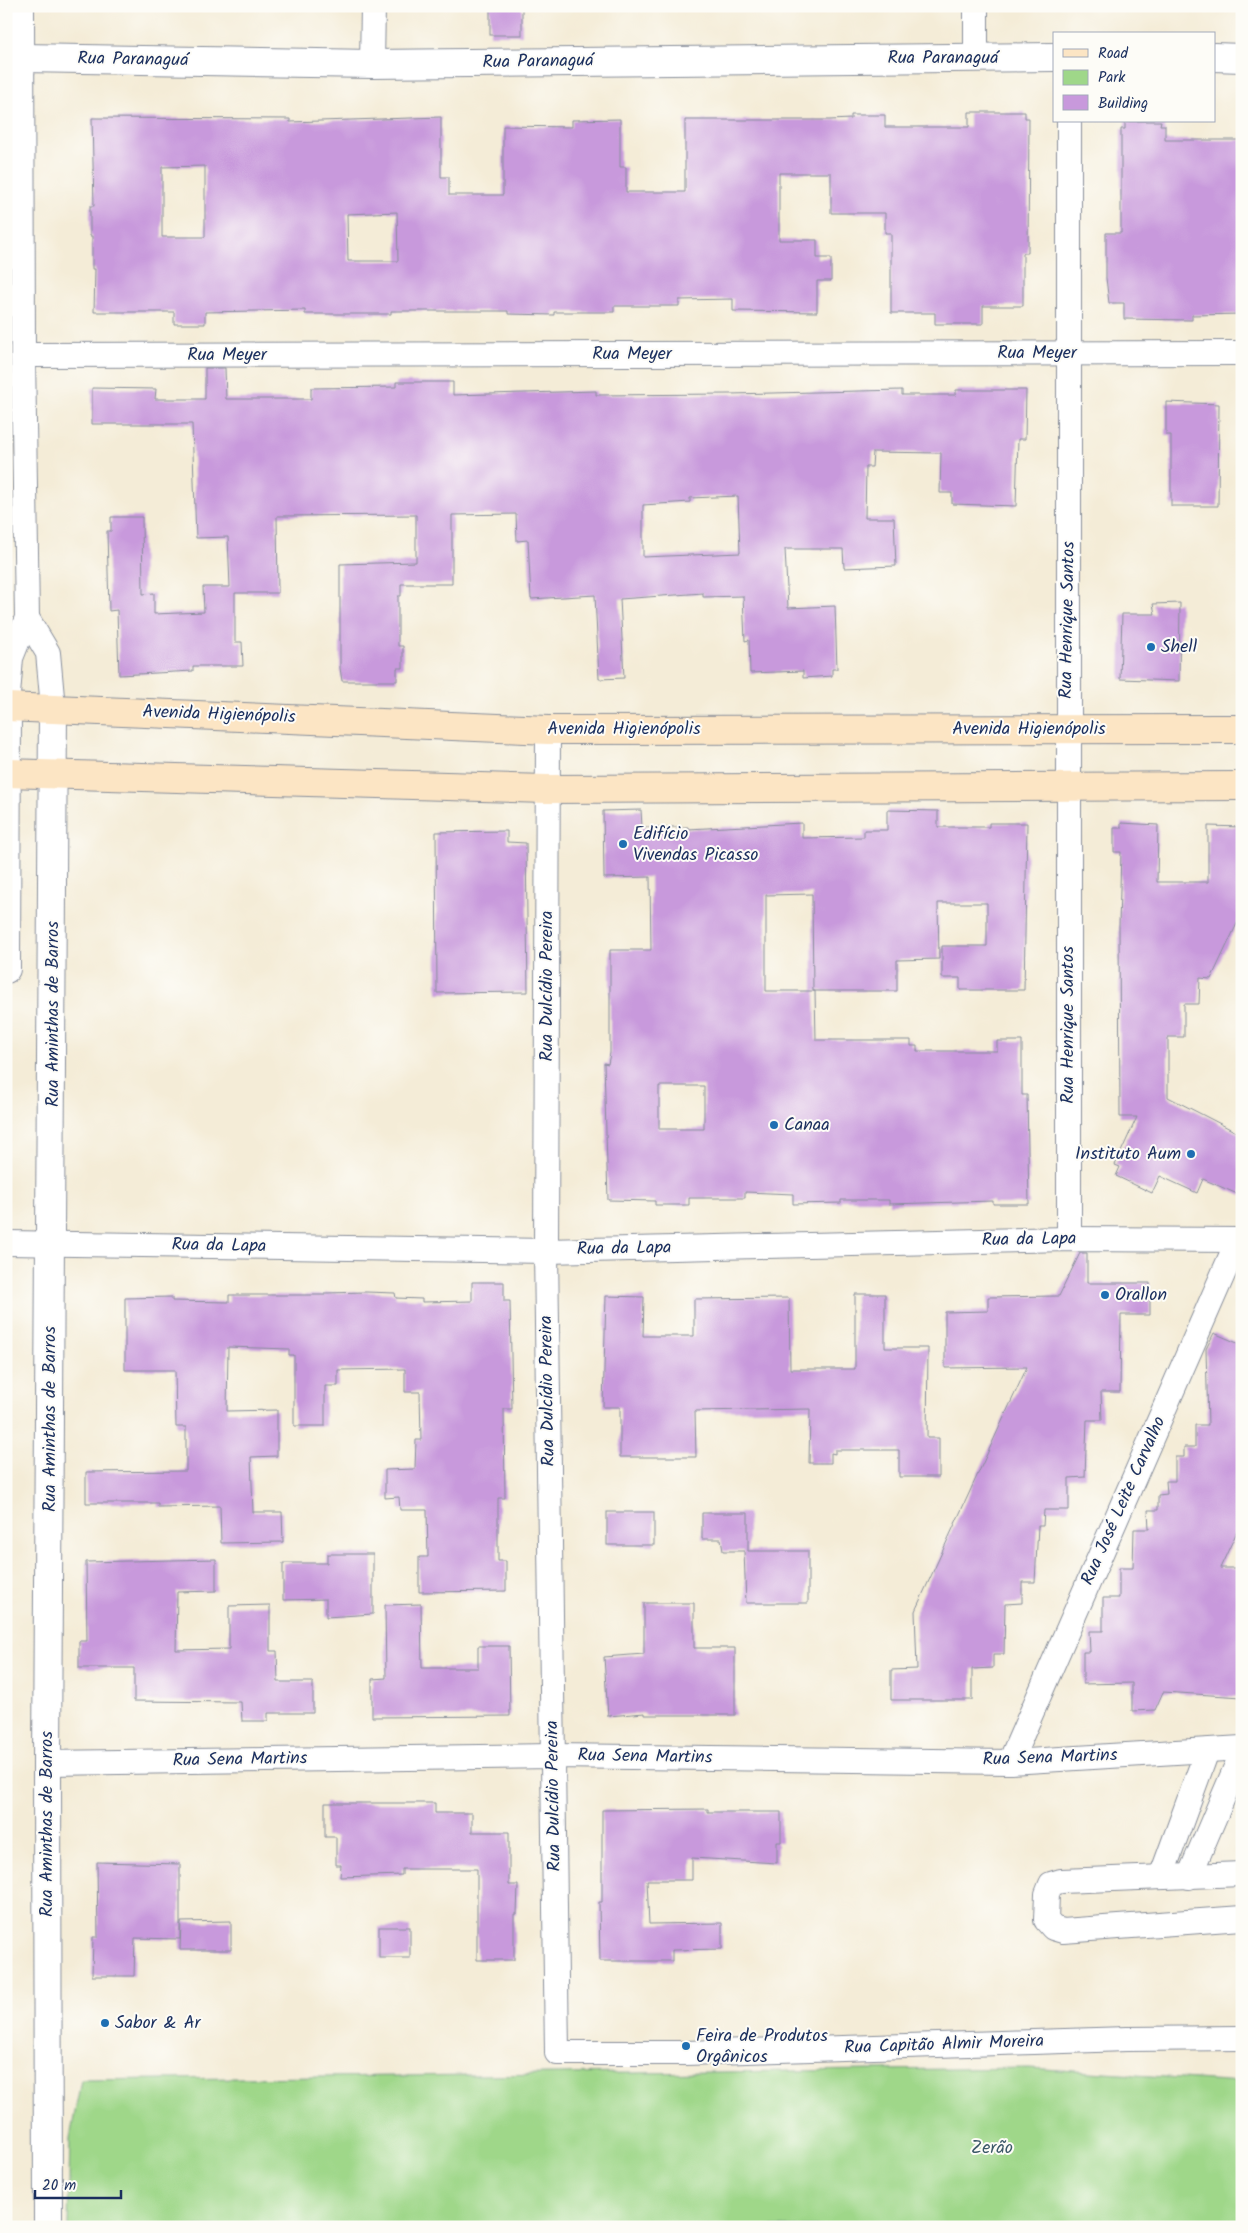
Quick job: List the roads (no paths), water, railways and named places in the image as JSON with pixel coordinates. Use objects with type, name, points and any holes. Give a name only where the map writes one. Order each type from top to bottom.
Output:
[{"type":"main road","name":"Avenida Higienópolis","points":[[7,707],[548,730],[1242,729]]},
{"type":"main road","points":[[7,773],[547,789],[1068,785],[1242,786]]},
{"type":"street","points":[[6,969],[7,707],[11,658],[27,618],[23,355],[22,6]]},
{"type":"street","points":[[372,64],[373,6]]},
{"type":"street","points":[[976,6],[976,57]]},
{"type":"street","name":"Rua Paranaguá","points":[[22,58],[372,64],[1053,57]]},
{"type":"street","points":[[1216,57],[1242,58]]},
{"type":"street","name":"Rua Henrique Santos","points":[[1069,122],[1071,353],[1067,730],[1069,1239]]},
{"type":"street","name":"Rua Meyer","points":[[23,355],[1242,353]]},
{"type":"street","name":"Rua Aminthas de Barros","points":[[27,618],[48,653],[53,708],[54,774],[47,1763],[48,2227]]},
{"type":"street","name":"Rua Dulcídio Pereira","points":[[548,730],[546,1250],[557,2052]]},
{"type":"street","name":"Rua da Lapa","points":[[6,1243],[546,1250],[1069,1239],[1240,1240]]},
{"type":"street","name":"Rua José Leite Carvalho","points":[[1010,1762],[1240,1240]]},
{"type":"street","name":"Rua Sena Martins","points":[[47,1763],[553,1756],[1010,1762],[1242,1748]]},
{"type":"street","points":[[1161,1876],[1207,1750]]},
{"type":"street","points":[[1189,1876],[1242,1753]]},
{"type":"street","points":[[1242,1874],[1061,1881],[1051,1884],[1047,1894],[1046,1920],[1053,1928],[1062,1931],[1242,1918]]},
{"type":"street","name":"Rua Capitão Almir Moreira","points":[[557,2052],[686,2052],[1127,2039],[1242,2038]]},
{"type":"place","name":"Shell","points":[[1151,647]]},
{"type":"place","name":"Edifício Vivendas Picasso","points":[[623,844]]},
{"type":"place","name":"Canaa","points":[[774,1125]]},
{"type":"place","name":"Instituto Aum","points":[[1191,1154]]},
{"type":"place","name":"Orallon","points":[[1105,1295]]},
{"type":"place","name":"Sabor & Ar","points":[[105,2023]]},
{"type":"place","name":"Feira de Produtos Orgânicos","points":[[686,2046]]},
{"type":"park label","name":"Zerão","points":[[992,2148]]}]
